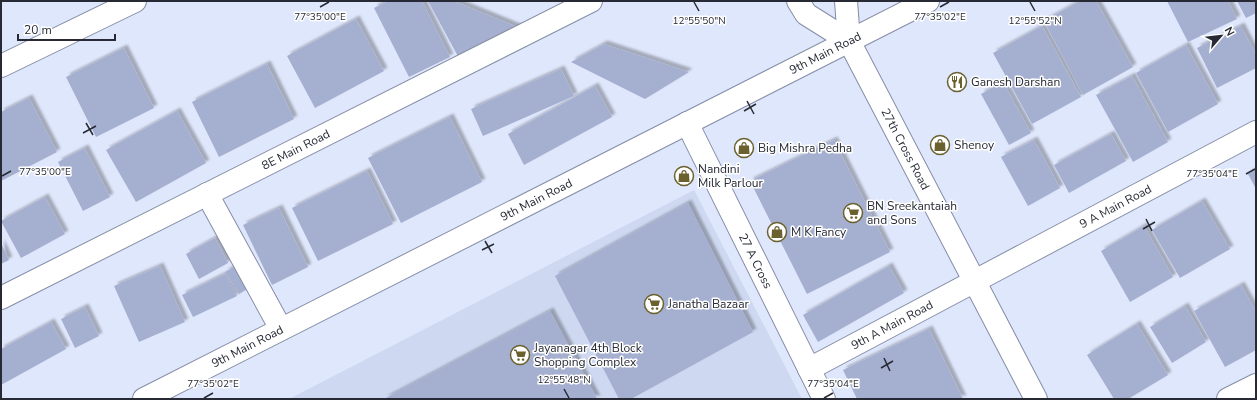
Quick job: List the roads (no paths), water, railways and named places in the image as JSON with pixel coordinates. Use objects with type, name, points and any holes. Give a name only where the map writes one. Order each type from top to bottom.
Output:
[{"type":"street","points":[[1,66],[135,1]]},
{"type":"street","name":"8E Main Road","points":[[1,298],[591,1]]},
{"type":"street","points":[[798,1],[806,14],[849,42]]},
{"type":"street","name":"27th Cross Road","points":[[846,1],[849,42],[1036,399]]},
{"type":"street","name":"9th Main Road","points":[[144,399],[928,1]]},
{"type":"street","name":"27 A Cross","points":[[687,124],[824,399]]},
{"type":"street","name":"9 A Main Road","points":[[975,281],[1256,132]]},
{"type":"street","points":[[207,194],[281,329]]},
{"type":"street","name":"9th A Main Road","points":[[809,368],[975,281]]},
{"type":"street","points":[[1228,399],[1256,385]]},
{"type":"place","name":"Ganesh Darshan","points":[[957,82]]},
{"type":"place","name":"Shenoy","points":[[940,145]]},
{"type":"place","name":"Big Mishra Pedha","points":[[744,148]]},
{"type":"place","name":"Nandini Milk Parlour","points":[[684,176]]},
{"type":"place","name":"BN Sreekantaiah and Sons","points":[[853,213]]},
{"type":"place","name":"M K Fancy","points":[[777,232]]},
{"type":"place","name":"Janatha Bazaar","points":[[654,304]]},
{"type":"place","name":"Jayanagar 4th Block Shopping Complex","points":[[520,355]]}]
